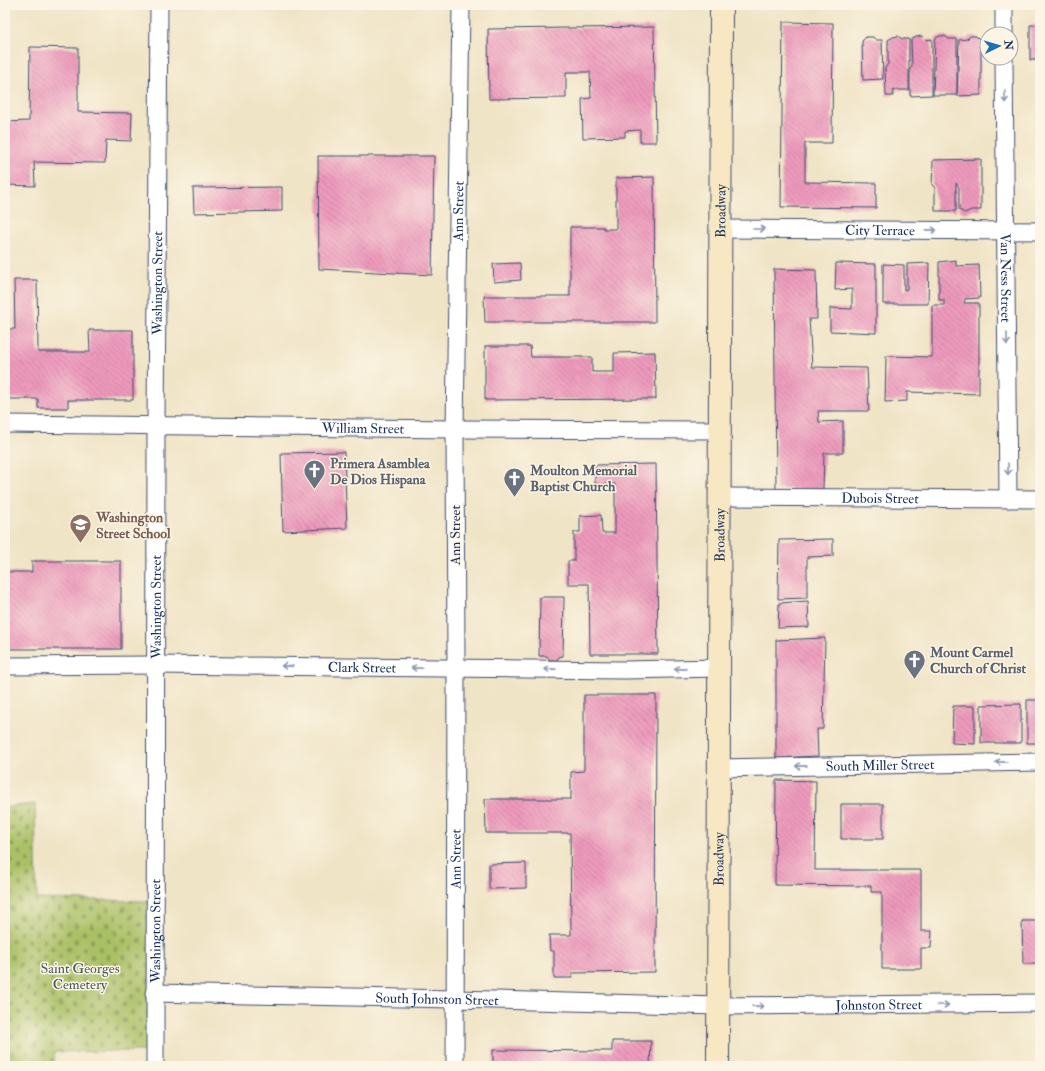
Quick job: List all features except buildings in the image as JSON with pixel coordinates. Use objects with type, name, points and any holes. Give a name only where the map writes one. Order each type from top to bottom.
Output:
[{"type":"street","name":"Washington Street","points":[[155,1066],[155,665],[159,5]]},
{"type":"street","name":"Ann Street","points":[[455,1066],[455,429],[461,5]]},
{"type":"street","name":"Broadway","points":[[718,1066],[721,5]]},
{"type":"street","points":[[1004,5],[1004,26]]},
{"type":"street","name":"Van Ness Street","points":[[1004,66],[1008,499]]},
{"type":"street","name":"City Terrace","points":[[720,229],[1040,231]]},
{"type":"street","name":"William Street","points":[[5,424],[455,429],[720,430]]},
{"type":"street","name":"Dubois Street","points":[[720,497],[1040,499]]},
{"type":"street","name":"Clark Street","points":[[5,666],[155,665],[625,670],[719,668]]},
{"type":"street","name":"South Miller Street","points":[[719,768],[1040,762]]},
{"type":"street","name":"South Johnston Street","points":[[154,993],[718,1006]]},
{"type":"street","name":"Johnston Street","points":[[718,1006],[1040,1004]]},
{"type":"green space","name":"Saint Georges Cemetery","points":[[35,804],[37,899],[154,901],[155,1051],[54,1052],[54,1066],[5,1066],[5,807]]},
{"type":"place","name":"Primera Asamblea De Dios Hispana","points":[[314,490]]},
{"type":"place","name":"Moulton Memorial Baptist Church","points":[[515,498]]},
{"type":"place","name":"Washington Street School","points":[[80,544]]},
{"type":"place","name":"Mount Carmel Church of Christ","points":[[915,680]]}]
